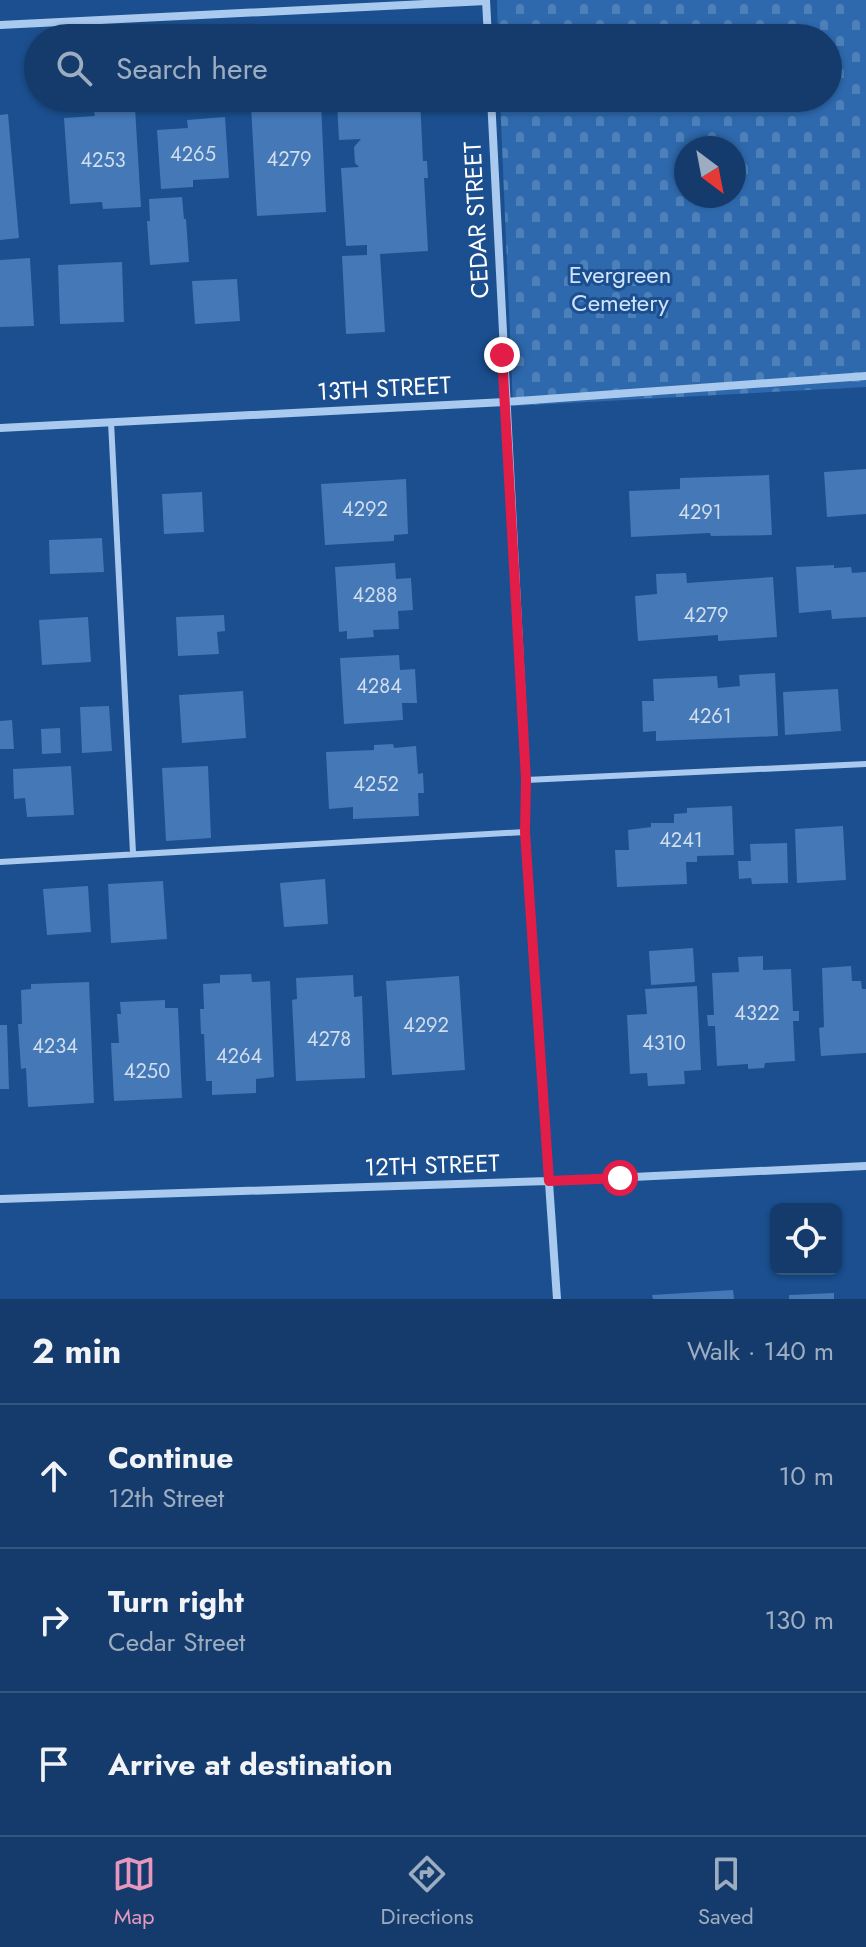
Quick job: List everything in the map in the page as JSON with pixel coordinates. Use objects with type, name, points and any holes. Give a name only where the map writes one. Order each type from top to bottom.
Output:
[{"type":"street","points":[[0,25],[486,0],[487,24]]},
{"type":"street","name":"CEDAR STREET","points":[[492,112],[526,780],[525,832],[557,1299]]},
{"type":"street","name":"13TH STREET","points":[[0,428],[505,402],[866,376]]},
{"type":"street","name":"12TH STREET","points":[[0,1199],[549,1181],[866,1166]]},
{"type":"lane","points":[[111,422],[133,853]]},
{"type":"lane","points":[[526,780],[866,764]]},
{"type":"lane","points":[[0,862],[525,832]]},
{"type":"green space","name":"Evergreen Cemetery","points":[[497,0],[866,0],[866,387],[513,406],[501,112],[842,112],[842,24],[498,24]]},
{"type":"building","points":[[94,112],[135,112],[141,207],[103,209],[102,202],[70,204],[64,118],[95,116]]},
{"type":"building","points":[[251,112],[321,112],[326,212],[257,216]]},
{"type":"building","points":[[337,112],[421,112],[423,161],[427,161],[428,178],[424,178],[428,251],[380,254],[385,332],[346,334],[342,256],[367,255],[367,245],[346,246],[341,168],[359,167],[355,163],[354,147],[361,139],[339,140]]},
{"type":"building","points":[[8,114],[19,238],[0,240],[0,115]]},
{"type":"building","points":[[225,117],[229,178],[193,180],[193,187],[161,189],[157,130],[188,128],[187,120]]},
{"type":"building","points":[[182,197],[189,262],[150,265],[149,199]]},
{"type":"building","points":[[30,258],[34,326],[0,327],[0,260]]},
{"type":"building","points":[[122,262],[124,322],[60,324],[58,265]]},
{"type":"building","points":[[237,279],[240,321],[195,324],[192,281]]},
{"type":"building","points":[[866,469],[866,514],[827,517],[824,472]]},
{"type":"building","points":[[769,475],[772,535],[711,536],[710,533],[631,537],[629,491],[680,489],[680,478]]},
{"type":"building","points":[[406,479],[408,534],[394,535],[394,541],[325,545],[321,484]]},
{"type":"building","points":[[202,492],[204,532],[164,534],[162,494]]},
{"type":"building","points":[[102,538],[104,572],[50,574],[49,540]]},
{"type":"building","points":[[395,563],[396,579],[411,578],[413,610],[398,611],[399,629],[373,630],[374,637],[347,639],[347,631],[339,632],[335,567]]},
{"type":"building","points":[[834,565],[834,568],[851,567],[852,573],[866,572],[866,617],[832,619],[831,610],[799,613],[796,567]]},
{"type":"building","points":[[686,573],[687,583],[773,577],[777,637],[718,641],[718,635],[638,641],[635,596],[657,594],[656,574]]},
{"type":"building","points":[[224,615],[225,631],[217,632],[219,654],[178,656],[176,617]]},
{"type":"building","points":[[88,617],[91,662],[42,665],[39,620]]},
{"type":"building","points":[[399,655],[400,670],[415,669],[417,703],[402,703],[403,720],[344,724],[340,658]]},
{"type":"building","points":[[775,673],[778,736],[656,741],[656,731],[643,732],[642,701],[654,701],[653,679],[717,676],[718,688],[740,686],[739,675]]},
{"type":"building","points":[[838,689],[841,731],[785,735],[783,692]]},
{"type":"building","points":[[243,691],[246,738],[182,743],[179,695]]},
{"type":"building","points":[[109,706],[112,751],[82,753],[80,707]]},
{"type":"building","points":[[12,720],[14,749],[0,749],[0,721]]},
{"type":"building","points":[[60,728],[61,753],[42,754],[41,729]]},
{"type":"building","points":[[393,744],[394,748],[416,746],[418,774],[423,773],[424,793],[418,793],[419,816],[353,819],[353,807],[329,809],[326,752],[374,750],[374,745]]},
{"type":"building","points":[[71,766],[74,815],[27,817],[25,798],[14,799],[13,769]]},
{"type":"building","points":[[208,766],[211,838],[166,841],[162,768]]},
{"type":"building","points":[[732,806],[734,855],[697,856],[697,862],[686,862],[687,884],[617,887],[615,850],[629,850],[628,830],[651,827],[651,823],[674,823],[674,814],[687,813],[687,808]]},
{"type":"building","points":[[843,826],[846,880],[797,883],[795,829]]},
{"type":"building","points":[[787,843],[788,883],[752,884],[751,878],[739,879],[738,861],[751,861],[750,844]]},
{"type":"building","points":[[325,879],[328,924],[284,927],[280,883]]},
{"type":"building","points":[[163,881],[167,939],[111,943],[108,884]]},
{"type":"building","points":[[88,886],[91,932],[47,935],[43,889]]},
{"type":"building","points":[[693,948],[695,982],[651,985],[649,951]]},
{"type":"building","points":[[763,956],[763,970],[791,969],[793,1011],[799,1011],[799,1021],[793,1021],[795,1061],[765,1063],[764,1068],[748,1069],[748,1064],[717,1066],[715,1026],[708,1026],[707,1015],[714,1015],[712,973],[739,972],[738,957]]},
{"type":"building","points":[[851,966],[852,981],[861,981],[862,989],[866,989],[866,1053],[821,1056],[819,1028],[824,1027],[822,968]]},
{"type":"building","points":[[251,974],[252,982],[270,981],[274,1077],[256,1079],[256,1093],[212,1095],[212,1081],[206,1081],[204,1034],[201,1034],[203,984],[220,983],[220,975]]},
{"type":"building","points":[[353,975],[354,997],[362,996],[365,1078],[296,1081],[292,1000],[297,999],[296,978]]},
{"type":"building","points":[[459,976],[465,1070],[392,1075],[386,981]]},
{"type":"building","points":[[89,982],[94,1103],[28,1107],[26,1068],[21,1069],[18,1024],[22,1024],[21,990],[31,989],[31,984]]},
{"type":"building","points":[[697,986],[701,1070],[684,1071],[685,1084],[648,1086],[647,1073],[630,1074],[627,1015],[647,1014],[645,989]]},
{"type":"building","points":[[165,1000],[165,1008],[178,1008],[182,1098],[114,1101],[111,1043],[119,1043],[117,1014],[121,1014],[120,1002]]},
{"type":"building","points":[[0,1025],[7,1025],[9,1089],[0,1089]]},
{"type":"building","points":[[733,1290],[734,1299],[653,1299],[652,1295]]},
{"type":"building","points":[[834,1293],[834,1299],[789,1299],[789,1295]]},
{"type":"route","points":[[502,355],[526,780],[525,832],[549,1181],[620,1178]]}]
